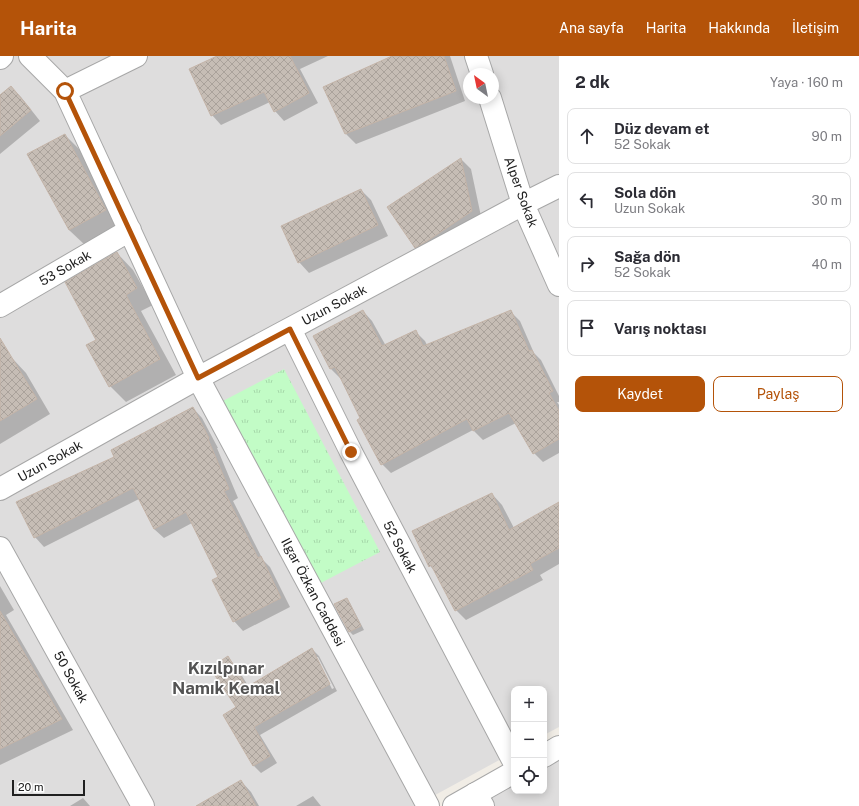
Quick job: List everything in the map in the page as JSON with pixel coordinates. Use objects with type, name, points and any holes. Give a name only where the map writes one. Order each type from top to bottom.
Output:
[{"type":"street","points":[[30,56],[65,91],[198,378]]},
{"type":"street","points":[[65,91],[136,56]]},
{"type":"street","points":[[476,56],[480,68]]},
{"type":"street","name":"Alper Sokak","points":[[492,104],[523,204],[559,284]]},
{"type":"street","name":"Uzun Sokak","points":[[0,489],[198,378],[559,186]]},
{"type":"street","name":"53 Sokak","points":[[0,306],[130,230]]},
{"type":"street","name":"52 Sokak","points":[[290,329],[351,452],[512,758]]},
{"type":"street","name":"Ilgar Özkan Caddesi","points":[[198,378],[428,806]]},
{"type":"street","name":"50 Sokak","points":[[0,548],[143,806]]},
{"type":"street","points":[[547,754],[559,747]]},
{"type":"street","points":[[454,806],[479,800],[511,774]]},
{"type":"shaded area","points":[[0,56],[22,56],[64,92],[192,374],[0,487]]},
{"type":"shaded area","points":[[27,56],[477,56],[480,68],[463,68],[463,104],[492,104],[522,204],[200,370],[66,90]]},
{"type":"shaded area","points":[[479,56],[559,56],[559,185],[523,203],[495,104],[499,104],[499,68],[482,68]]},
{"type":"shaded area","points":[[559,188],[559,727],[547,733],[547,686],[511,686],[511,754],[415,806],[0,806],[0,491]]},
{"type":"shaded area","points":[[559,756],[559,806],[470,806],[511,783],[511,794],[547,794],[547,762]]},
{"type":"green space","points":[[284,369],[380,552],[315,586],[219,403]]},
{"type":"building","points":[[217,56],[290,56],[309,93],[274,112],[264,92],[211,116],[189,69]]},
{"type":"building","points":[[392,56],[444,56],[456,91],[345,134],[323,87]]},
{"type":"building","points":[[11,86],[31,110],[0,136],[0,95]]},
{"type":"building","points":[[65,134],[106,210],[69,230],[27,154]]},
{"type":"building","points":[[461,158],[472,211],[415,248],[387,207]]},
{"type":"building","points":[[361,189],[378,225],[298,263],[281,226]]},
{"type":"building","points":[[117,252],[137,288],[126,295],[160,359],[109,387],[86,345],[96,340],[65,282]]},
{"type":"building","points":[[363,310],[382,346],[416,330],[423,346],[511,310],[529,351],[532,350],[553,391],[549,393],[559,411],[559,439],[533,454],[509,413],[473,431],[467,419],[381,465],[357,420],[360,418],[335,367],[330,369],[313,336]]},
{"type":"building","points":[[0,338],[37,399],[0,421]]},
{"type":"building","points":[[193,407],[209,438],[208,439],[229,489],[224,491],[258,558],[261,556],[281,598],[233,622],[212,580],[218,577],[186,512],[154,529],[133,488],[34,538],[16,502],[114,457],[111,450]]},
{"type":"building","points":[[492,493],[509,530],[559,502],[559,548],[530,564],[533,570],[455,611],[431,565],[429,567],[412,531]]},
{"type":"building","points":[[347,598],[361,626],[349,632],[334,604]]},
{"type":"building","points":[[0,611],[62,719],[0,749]]},
{"type":"building","points":[[312,648],[330,684],[254,727],[270,756],[253,766],[223,715],[236,707],[210,668],[228,656],[247,687]]},
{"type":"building","points":[[241,780],[256,806],[196,806]]},
{"type":"district","name":"Kızılpınar Namık Kemal","points":[[226,678]]},
{"type":"route","points":[[65,91],[198,378],[290,329],[351,452]]}]
